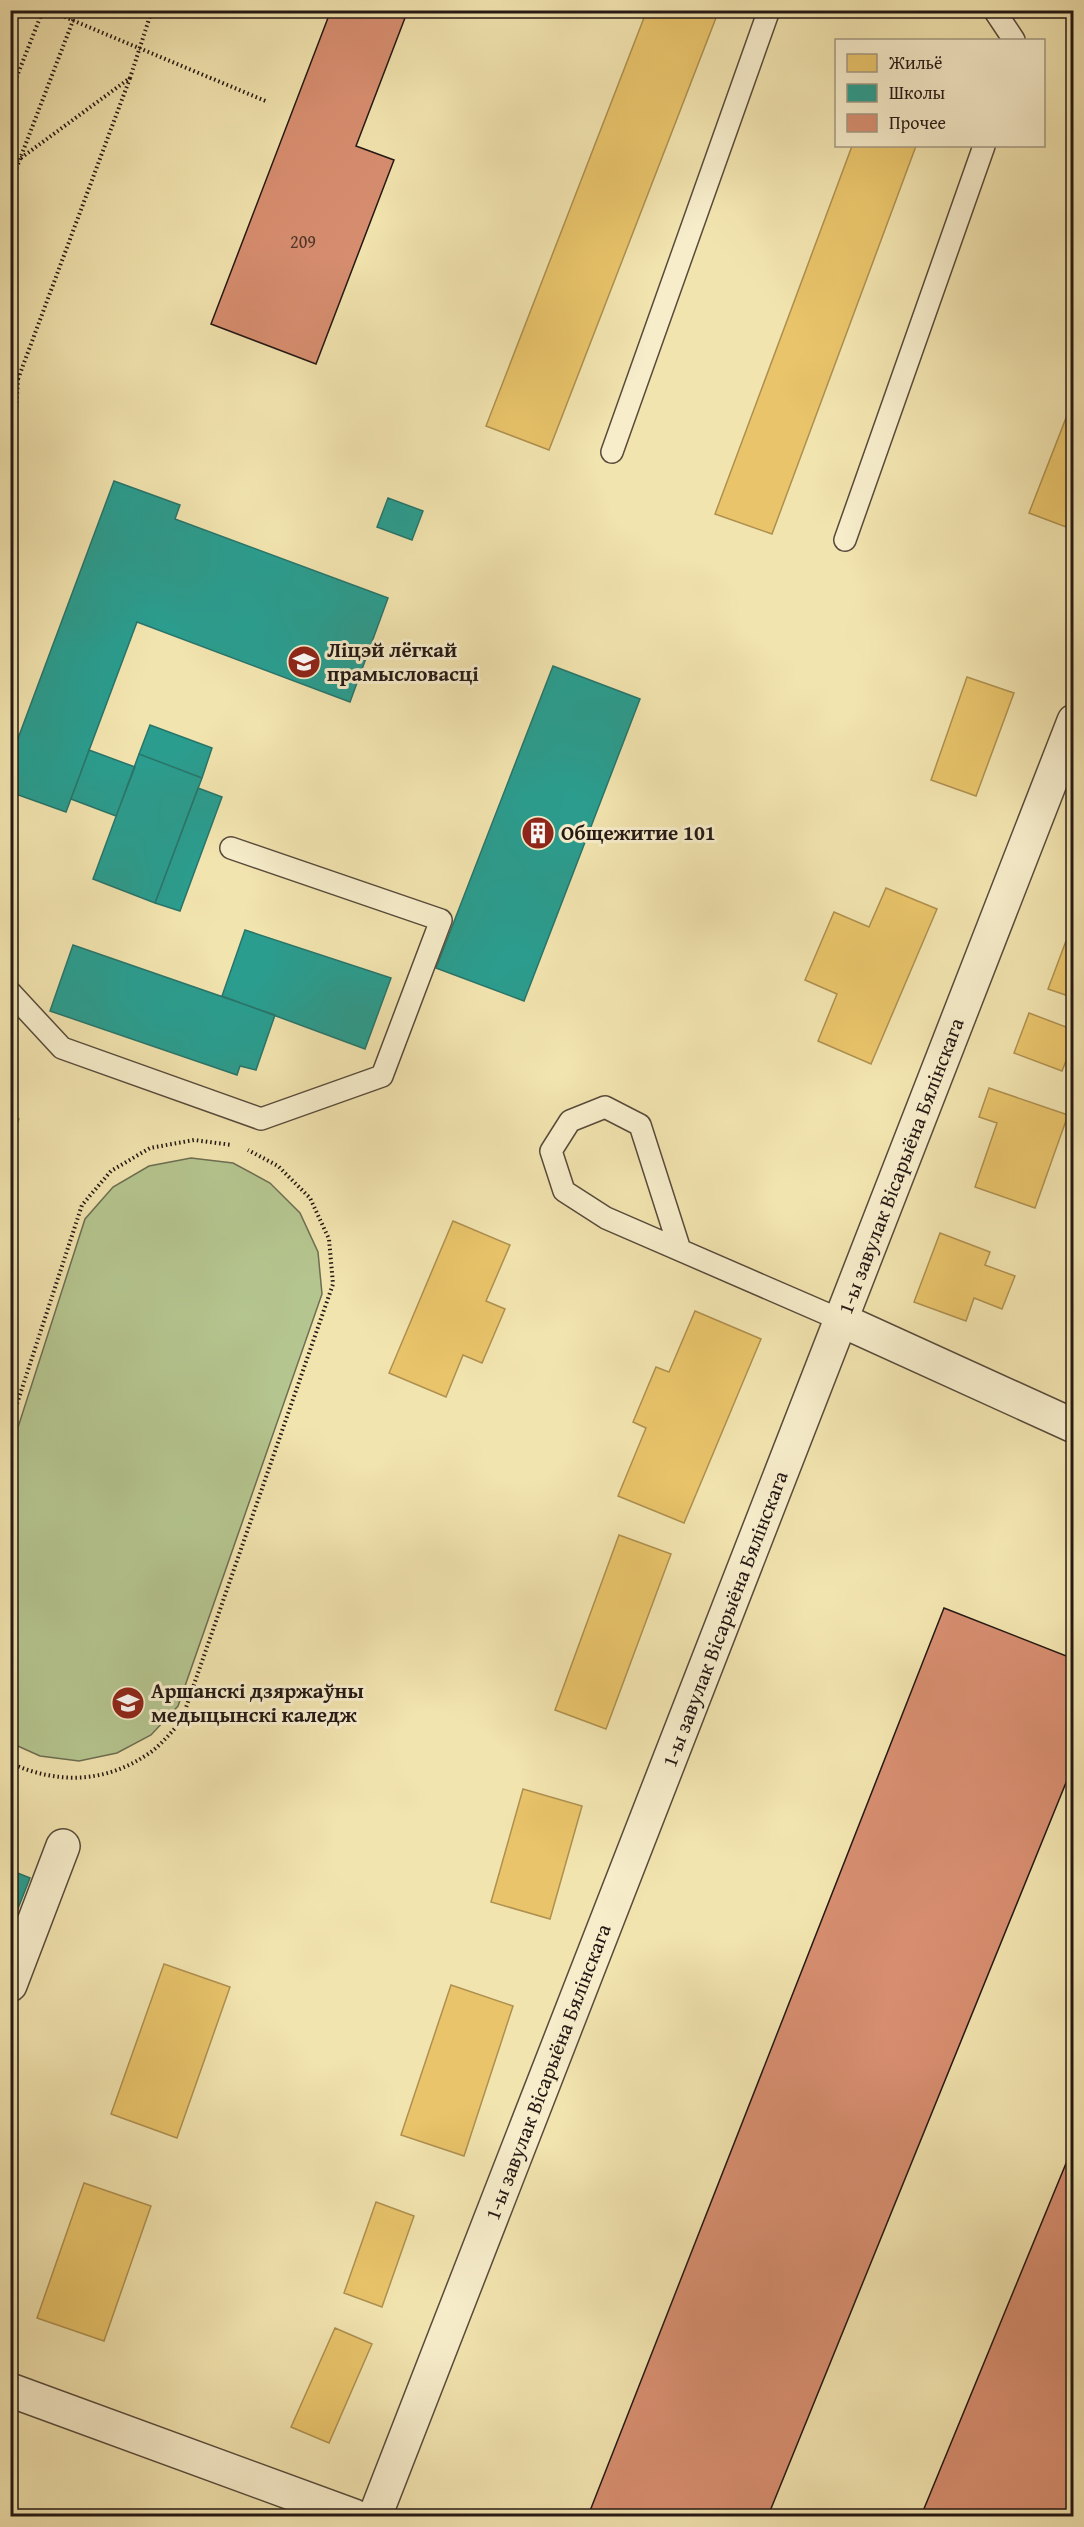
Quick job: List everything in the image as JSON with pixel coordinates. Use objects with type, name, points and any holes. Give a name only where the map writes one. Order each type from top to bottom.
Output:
[{"type":"street","name":"1-ы завулак Вісарыёна Бялінскага","points":[[375,2517],[1074,721]]},
{"type":"street","points":[[841,1320],[1074,1426]]},
{"type":"street","points":[[10,1985],[63,1846]]},
{"type":"street","points":[[10,2390],[354,2517]]},
{"type":"lane","points":[[612,452],[770,10]]},
{"type":"lane","points":[[994,10],[1013,39]]},
{"type":"lane","points":[[845,540],[984,147]]},
{"type":"lane","points":[[10,992],[62,1048],[261,1119],[382,1076],[441,920],[231,848]]},
{"type":"lane","points":[[680,1250],[640,1125],[605,1107],[570,1121],[551,1151],[564,1191],[606,1218],[841,1320]]},
{"type":"path","points":[[10,94],[43,10]]},
{"type":"path","points":[[48,10],[268,102]]},
{"type":"path","points":[[10,185],[77,10]]},
{"type":"path","points":[[18,379],[130,78],[152,10]]},
{"type":"path","points":[[10,166],[130,78]]},
{"type":"path","points":[[10,339],[18,379],[10,507]]},
{"type":"path","points":[[10,1425],[82,1205],[111,1171],[150,1148],[194,1140],[238,1146],[278,1166],[310,1198],[329,1239],[333,1284],[181,1722],[152,1751],[116,1771],[76,1779],[35,1774],[10,1763]]},
{"type":"green space","points":[[191,1158],[233,1163],[270,1183],[300,1213],[318,1252],[322,1294],[178,1706],[151,1735],[117,1753],[79,1761],[40,1756],[11,1743],[11,1449],[85,1219],[113,1187],[149,1166]]},
{"type":"building: Жильё","points":[[647,10],[719,10],[549,450],[486,426]]},
{"type":"building: Жильё","points":[[852,147],[916,147],[772,534],[715,514]]},
{"type":"building: Жильё","points":[[1066,418],[1074,421],[1074,530],[1029,513]]},
{"type":"building: Жильё","points":[[967,677],[1014,693],[976,796],[931,780]]},
{"type":"building: Жильё","points":[[886,888],[937,909],[871,1064],[818,1041],[837,994],[805,980],[834,912],[869,927]]},
{"type":"building: Жильё","points":[[1066,941],[1074,944],[1074,998],[1048,989]]},
{"type":"building: Жильё","points":[[1029,1013],[1074,1030],[1074,1041],[1062,1071],[1014,1053]]},
{"type":"building: Жильё","points":[[989,1088],[1068,1115],[1035,1208],[975,1187],[997,1123],[979,1117]]},
{"type":"building: Жильё","points":[[10,1116],[19,1119],[10,1141]]},
{"type":"building: Жильё","points":[[453,1221],[510,1245],[486,1301],[505,1309],[482,1363],[463,1355],[446,1397],[389,1373]]},
{"type":"building: Жильё","points":[[940,1233],[990,1252],[985,1265],[1015,1276],[1002,1309],[974,1298],[966,1321],[914,1302]]},
{"type":"building: Жильё","points":[[695,1311],[761,1339],[684,1523],[618,1496],[646,1428],[633,1422],[656,1367],[669,1372]]},
{"type":"building: Жильё","points":[[619,1535],[671,1554],[606,1729],[555,1710]]},
{"type":"building: Жильё","points":[[523,1789],[582,1806],[550,1919],[491,1902]]},
{"type":"building: Жильё","points":[[164,1964],[230,1987],[177,2138],[111,2114]]},
{"type":"building: Жильё","points":[[451,1985],[513,2006],[464,2156],[401,2135]]},
{"type":"building: Жильё","points":[[84,2183],[151,2206],[104,2341],[37,2318]]},
{"type":"building: Жильё","points":[[376,2202],[414,2216],[382,2307],[344,2293]]},
{"type":"building: Жильё","points":[[335,2328],[372,2344],[329,2443],[291,2427]]},
{"type":"building: Школы","name":"Ліцэй лёгкай прамысловасці","points":[[114,481],[180,505],[175,519],[388,598],[350,702],[137,622],[66,812],[10,792],[10,760]]},
{"type":"building: Школы","points":[[388,498],[423,511],[412,540],[377,527]]},
{"type":"building: Школы","name":"Общежитие 101","points":[[553,666],[640,699],[524,1001],[436,968]]},
{"type":"building: Школы","points":[[150,725],[212,748],[202,778],[139,754]]},
{"type":"building: Школы","points":[[89,750],[135,767],[116,816],[71,799]]},
{"type":"building: Школы","points":[[139,754],[202,778],[155,903],[93,879]]},
{"type":"building: Школы","points":[[198,788],[222,797],[180,911],[155,903]]},
{"type":"building: Школы","points":[[245,930],[391,978],[365,1049],[222,996]]},
{"type":"building: Школы","points":[[73,945],[275,1015],[256,1070],[240,1066],[237,1075],[50,1011]]},
{"type":"building: Школы","points":[[10,1870],[30,1878],[17,1911],[10,1908]]},
{"type":"building: Прочее","points":[[331,10],[408,10],[356,146],[394,160],[316,364],[211,324]]},
{"type":"building: Прочее","points":[[944,1608],[1074,1659],[1074,1763],[768,2516],[588,2516]]},
{"type":"building: Прочее","points":[[1074,2144],[1074,2516],[921,2516]]},
{"type":"place","name":"Ліцэй лёгкай прамысловасці","points":[[304,662]]},
{"type":"place","name":"Общежитие 101","points":[[538,833]]},
{"type":"place","name":"Аршанскі дзяржаўны медыцынскі каледж","points":[[128,1703]]}]
